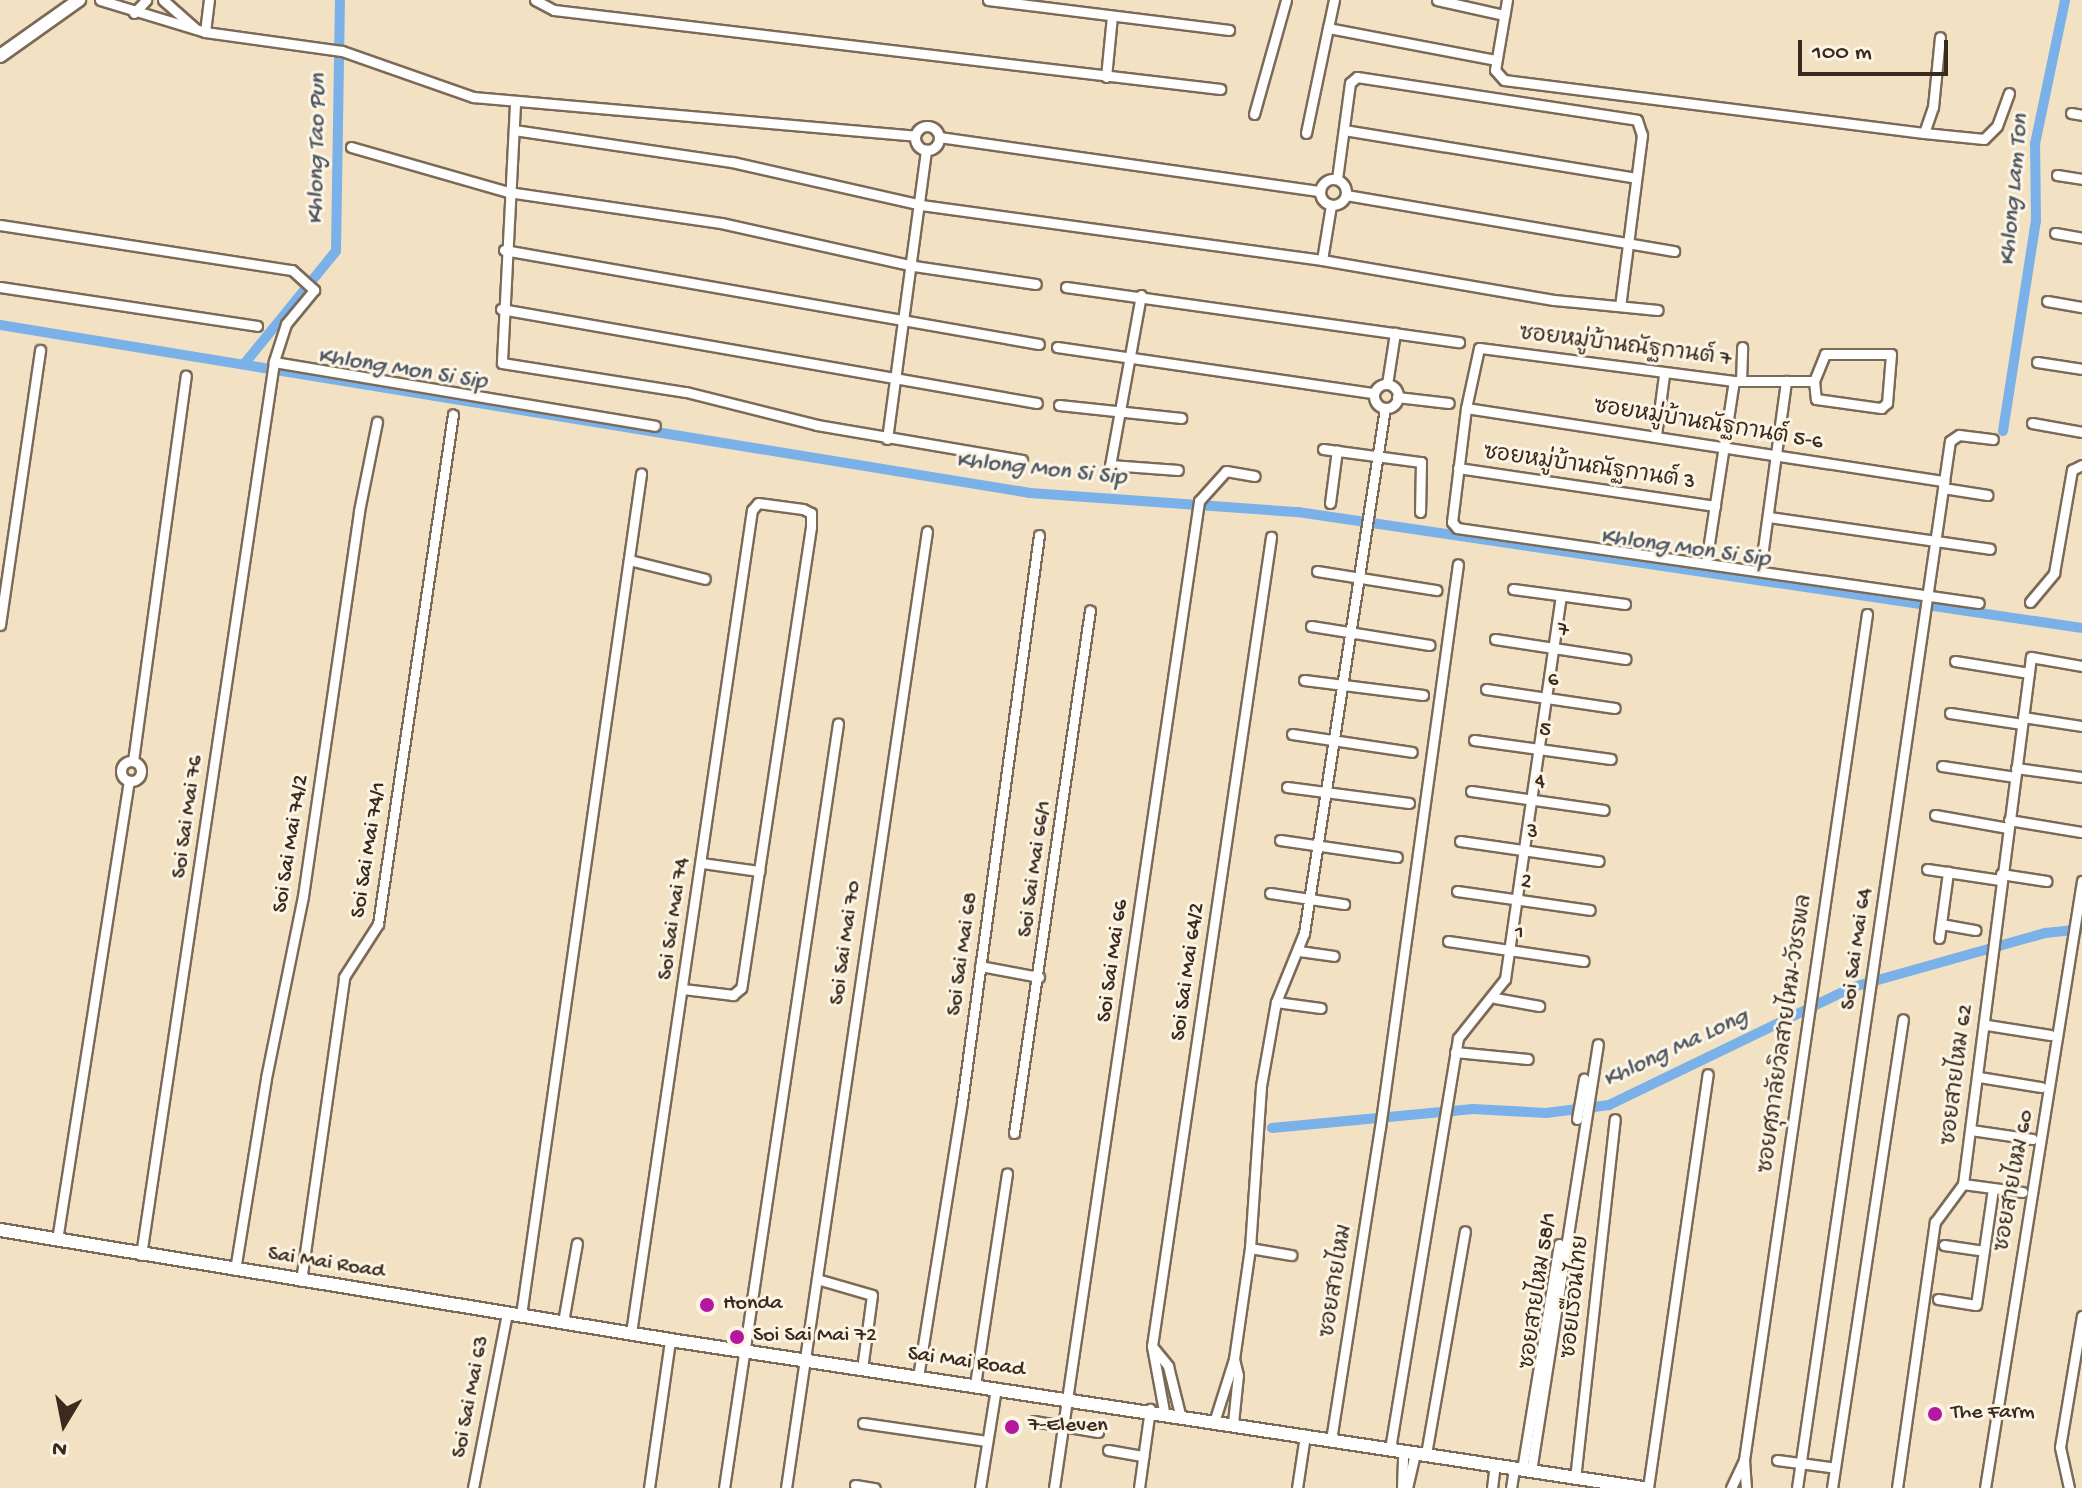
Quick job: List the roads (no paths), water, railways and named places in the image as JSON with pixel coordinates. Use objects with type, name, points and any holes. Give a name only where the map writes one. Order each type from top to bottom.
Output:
[{"type":"main road","points":[[0,56],[6,47],[79,0]]},
{"type":"main road","name":"Sai Mai Road","points":[[0,1230],[670,1340],[1164,1411],[1646,1488]]},
{"type":"street","points":[[100,0],[200,31],[338,50],[444,89],[515,104],[915,136],[927,126],[939,137],[1320,191],[1331,205]]},
{"type":"street","points":[[134,13],[146,0]]},
{"type":"street","points":[[163,0],[200,31]]},
{"type":"street","points":[[200,31],[209,0]]},
{"type":"street","points":[[535,0],[554,10],[1220,89]]},
{"type":"street","points":[[988,0],[1229,30]]},
{"type":"street","points":[[1254,114],[1286,0]]},
{"type":"street","points":[[1306,133],[1334,0]]},
{"type":"street","points":[[1437,0],[1504,15]]},
{"type":"street","points":[[1507,0],[1496,74],[1512,83],[1984,139],[1997,126],[2009,93]]},
{"type":"street","points":[[1106,77],[1112,16]]},
{"type":"street","points":[[1328,28],[1496,60]]},
{"type":"street","points":[[1924,133],[1933,107],[1940,37]]},
{"type":"street","points":[[1346,195],[1337,179],[1350,83],[1357,77],[1633,118],[1641,127],[1620,306]]},
{"type":"street","points":[[515,104],[498,355],[507,365],[686,392],[887,439],[1022,460]]},
{"type":"street","points":[[2071,113],[2082,115]]},
{"type":"street","points":[[514,130],[732,162],[921,205],[1322,260],[1528,296],[1658,310]]},
{"type":"street","points":[[1344,130],[1636,178]]},
{"type":"street","points":[[887,439],[921,205],[926,150],[915,136]]},
{"type":"street","points":[[926,150],[937,145],[939,137]]},
{"type":"street","points":[[351,147],[508,192],[721,223],[914,266],[1036,284]]},
{"type":"street","points":[[2057,175],[2082,179]]},
{"type":"street","points":[[1320,191],[1325,181],[1337,179]]},
{"type":"street","points":[[1322,260],[1331,205],[1346,195],[1674,251]]},
{"type":"street","name":"Soi Sai Mai 76","points":[[0,225],[292,270],[314,290],[280,335],[270,384],[141,1255]]},
{"type":"street","points":[[2055,233],[2082,238]]},
{"type":"street","points":[[504,250],[905,324],[1039,344]]},
{"type":"street","points":[[0,287],[257,326]]},
{"type":"street","points":[[1066,287],[1141,295],[1459,342]]},
{"type":"street","points":[[1141,295],[1127,354],[1110,465],[1178,470]]},
{"type":"street","points":[[2047,301],[2082,307]]},
{"type":"street","points":[[501,309],[895,382],[1037,403]]},
{"type":"street","points":[[1057,347],[1127,354],[1374,393],[1387,384],[1395,333]]},
{"type":"street","name":"ซอยหมู่บ้านณัฐกานต์ 7","points":[[1466,408],[1475,352],[1483,347],[1664,375],[1738,381],[1814,381]]},
{"type":"street","points":[[1706,563],[1742,347]]},
{"type":"street","points":[[0,625],[40,350]]},
{"type":"street","points":[[1886,350],[1891,359],[1887,403],[1881,408],[1816,399],[1814,381],[1825,354],[1886,350]]},
{"type":"street","points":[[2037,362],[2082,369]]},
{"type":"street","points":[[274,364],[655,426]]},
{"type":"street","points":[[1656,435],[1664,375]]},
{"type":"street","points":[[129,781],[142,773],[133,761],[186,376]]},
{"type":"street","points":[[1760,571],[1786,381]]},
{"type":"street","points":[[1387,384],[1397,397],[1449,403]]},
{"type":"street","points":[[1374,393],[1375,401],[1385,408]]},
{"type":"street","points":[[1215,1419],[1234,1359],[1250,1248],[1261,1086],[1276,1002],[1299,951],[1310,900],[1385,408],[1397,397]]},
{"type":"street","points":[[1059,405],[1181,418]]},
{"type":"street","points":[[1466,408],[1452,517],[1457,528],[1979,603]]},
{"type":"street","name":"ซอยหมู่บ้านณัฐกานต์ 5-6","points":[[1466,408],[1724,445],[1987,495]]},
{"type":"street","name":"Soi Sai Mai 74/1","points":[[301,1281],[344,977],[378,924],[453,414]]},
{"type":"street","name":"Soi Sai Mai 74/2","points":[[235,1270],[266,1078],[303,896],[359,511],[377,422]]},
{"type":"street","points":[[2032,423],[2082,432]]},
{"type":"street","name":"Soi Sai Mai 64","points":[[1797,1488],[1950,441],[1959,435],[1993,439]]},
{"type":"street","points":[[1323,449],[1421,462],[1420,512]]},
{"type":"street","points":[[1330,503],[1337,450]]},
{"type":"street","points":[[2030,602],[2054,573],[2072,470],[2082,465]]},
{"type":"street","name":"ซอยหมู่บ้านณัฐกานต์ 3","points":[[1458,468],[1715,506]]},
{"type":"street","name":"Soi Sai Mai 66","points":[[1054,1488],[1065,1397],[1118,1072],[1199,501],[1226,471],[1255,476]]},
{"type":"street","points":[[514,1314],[641,474]]},
{"type":"street","name":"Soi Sai Mai 74","points":[[631,1333],[752,510],[762,503],[803,509],[812,518],[759,871]]},
{"type":"street","points":[[1769,517],[1990,549]]},
{"type":"street","name":"Soi Sai Mai 70","points":[[786,1488],[927,531]]},
{"type":"street","name":"Soi Sai Mai 68","points":[[918,1377],[980,966],[1039,535]]},
{"type":"street","name":"Soi Sai Mai 64/2","points":[[1164,1411],[1152,1346],[1271,537]]},
{"type":"street","points":[[629,560],[705,579]]},
{"type":"street","name":"ซอยสายไหม","points":[[1331,1440],[1380,1128],[1458,564]]},
{"type":"street","points":[[1317,571],[1436,590]]},
{"type":"street","points":[[1513,589],[1625,604]]},
{"type":"street","points":[[1405,1488],[1447,1093],[1455,1052],[1468,1022],[1495,998],[1505,979],[1561,596]]},
{"type":"street","name":"Soi Sai Mai 66/1","points":[[1014,1133],[1090,610]]},
{"type":"street","name":"ซอยศุภาลัยวิลสายไหม-วัชรพล","points":[[1744,1460],[1867,614]]},
{"type":"street","points":[[1311,626],[1429,645]]},
{"type":"street","name":"7","points":[[1495,639],[1625,659]]},
{"type":"street","name":"ซอยสายไหม 62","points":[[1897,1488],[1935,1222],[1963,1184],[1987,1025],[1989,962],[2031,657],[2082,666]]},
{"type":"street","points":[[1955,661],[2029,673]]},
{"type":"street","points":[[1304,680],[1423,695]]},
{"type":"street","name":"6","points":[[1486,689],[1615,708]]},
{"type":"street","points":[[1950,713],[2082,726]]},
{"type":"street","points":[[724,1488],[838,723]]},
{"type":"street","points":[[1292,734],[1412,752]]},
{"type":"street","name":"5","points":[[1474,740],[1611,759]]},
{"type":"street","points":[[57,1240],[129,781],[121,769],[133,761]]},
{"type":"street","points":[[1942,766],[2082,777]]},
{"type":"street","points":[[1287,787],[1409,803]]},
{"type":"street","name":"4","points":[[1471,791],[1604,810]]},
{"type":"street","points":[[1935,815],[2081,832]]},
{"type":"street","points":[[1280,840],[1397,857]]},
{"type":"street","name":"3","points":[[1460,841],[1599,861]]},
{"type":"street","points":[[683,989],[739,993],[759,871],[702,863]]},
{"type":"street","points":[[1927,869],[2046,881]]},
{"type":"street","points":[[1939,938],[1948,872]]},
{"type":"street","name":"ซอยสายไหม 60","points":[[1985,1488],[2082,881]]},
{"type":"street","name":"2","points":[[1457,891],[1590,910]]},
{"type":"street","points":[[1270,893],[1344,904]]},
{"type":"street","points":[[1941,924],[1975,930]]},
{"type":"street","name":"1","points":[[1448,941],[1584,961]]},
{"type":"street","points":[[1299,951],[1334,956]]},
{"type":"street","points":[[980,966],[1039,977]]},
{"type":"street","points":[[1495,998],[1539,1006]]},
{"type":"street","points":[[1276,1002],[1321,1008]]},
{"type":"street","points":[[1832,1488],[1903,1019]]},
{"type":"street","points":[[1987,1025],[2050,1035]]},
{"type":"street","name":"ซอยสายไหม 58/1","points":[[1511,1488],[1522,1470],[1586,1086],[1598,1044]]},
{"type":"street","points":[[1455,1052],[1528,1059]]},
{"type":"street","points":[[1646,1488],[1708,1074]]},
{"type":"street","points":[[1979,1077],[2041,1087]]},
{"type":"street","name":"ซอยเรือนไทย","points":[[1575,1479],[1615,1119]]},
{"type":"street","points":[[1971,1130],[2032,1139]]},
{"type":"street","points":[[975,1385],[1007,1173]]},
{"type":"street","points":[[1963,1184],[2022,1192]]},
{"type":"street","points":[[1938,1299],[1976,1305],[1993,1188]]},
{"type":"street","points":[[1408,1452],[1465,1231]]},
{"type":"street","points":[[563,1322],[577,1243]]},
{"type":"street","points":[[1944,1245],[1984,1251]]},
{"type":"street","points":[[1250,1248],[1291,1255]]},
{"type":"street","points":[[817,1279],[872,1295],[862,1369]]},
{"type":"street","name":"Soi Sai Mai 63","points":[[473,1488],[514,1314]]},
{"type":"street","points":[[2069,1488],[2060,1447],[2082,1316]]},
{"type":"street","points":[[649,1488],[670,1340]]},
{"type":"street","points":[[1152,1346],[1168,1366],[1180,1414]]},
{"type":"street","points":[[1233,1423],[1238,1375],[1234,1359]]},
{"type":"street","points":[[980,1488],[996,1388]]},
{"type":"street","points":[[1139,1488],[1150,1409]]},
{"type":"street","points":[[1034,1421],[1098,1432]]},
{"type":"street","points":[[863,1423],[987,1441]]},
{"type":"street","points":[[1297,1488],[1305,1435]]},
{"type":"street","points":[[1108,1450],[1143,1456]]},
{"type":"street","points":[[1731,1488],[1744,1460]]},
{"type":"street","points":[[1744,1460],[1746,1488]]},
{"type":"street","points":[[1777,1460],[1830,1467]]},
{"type":"street","points":[[1492,1488],[1495,1465]]},
{"type":"street","points":[[855,1485],[875,1488]]},
{"type":"waterway","name":"Khlong Tao Pun","points":[[245,363],[336,251],[340,0]]},
{"type":"waterway","name":"Khlong Lam Ton","points":[[2003,431],[2036,221],[2035,144],[2065,0]]},
{"type":"waterway","name":"Khlong Mon Si Sip","points":[[0,325],[1030,493],[1298,512],[2082,628]]},
{"type":"waterway","name":"Khlong Ma Long","points":[[1272,1128],[1473,1109],[1546,1113],[1609,1105],[1853,987],[2045,933],[2082,929]]},
{"type":"place","name":"Honda","points":[[707,1305]]},
{"type":"place","name":"Soi Sai Mai 72","points":[[737,1337]]},
{"type":"place","name":"The Farm","points":[[1935,1414]]},
{"type":"place","name":"7-Eleven","points":[[1012,1427]]}]
